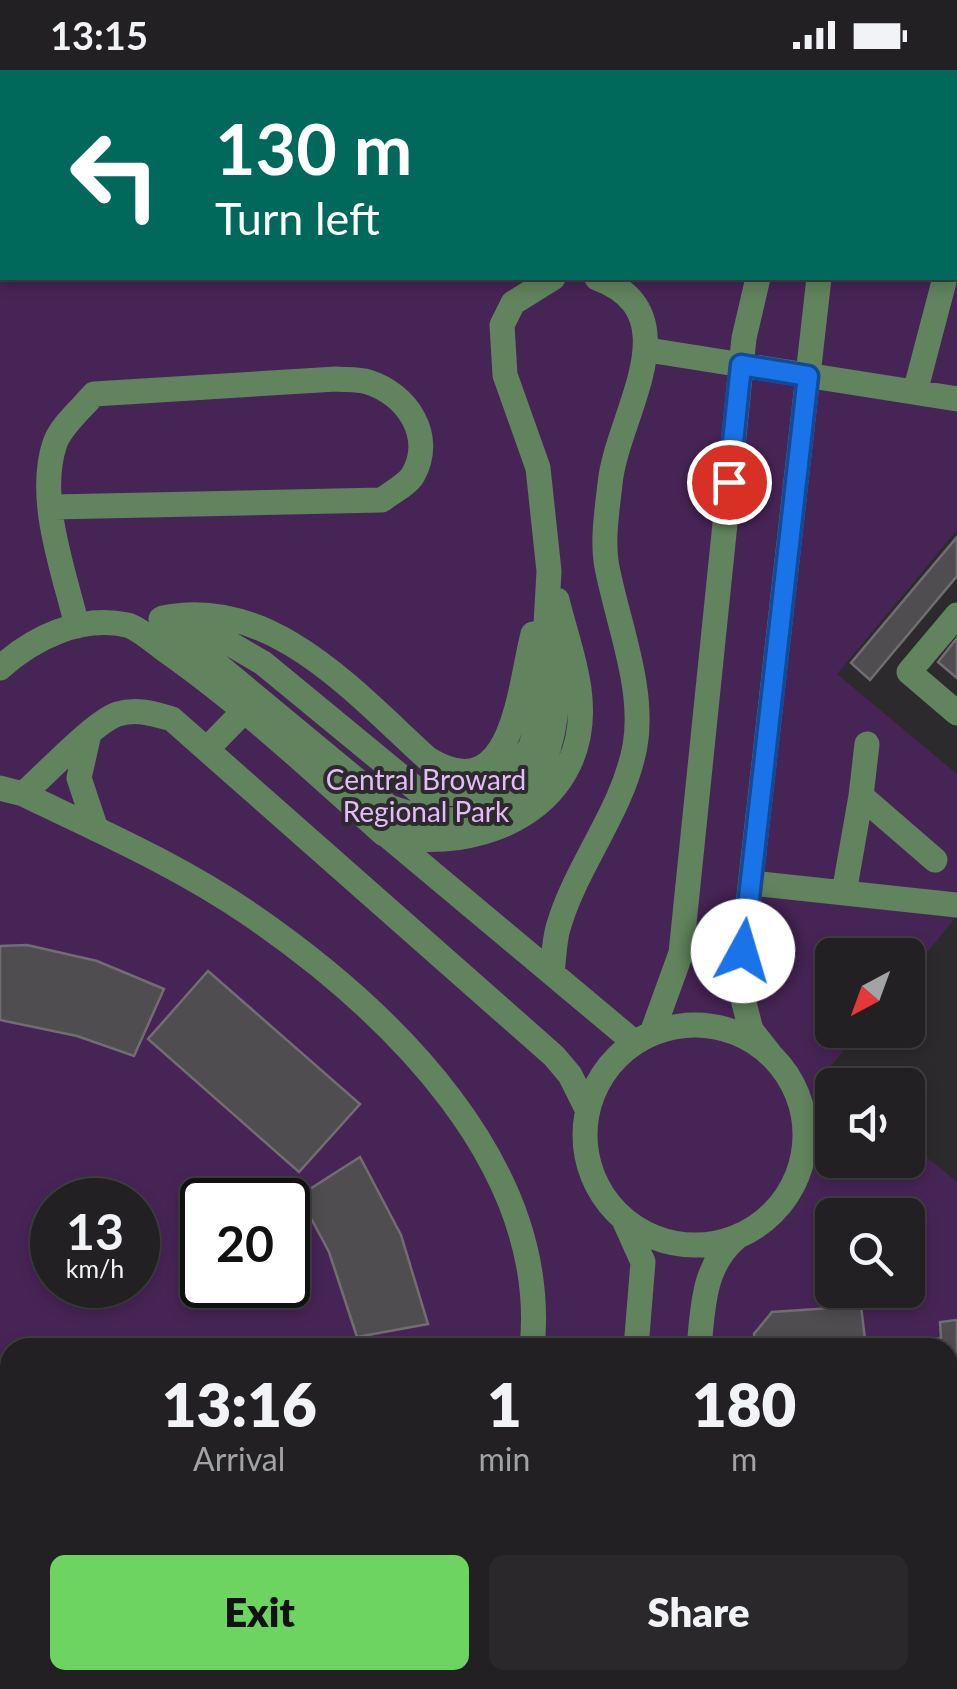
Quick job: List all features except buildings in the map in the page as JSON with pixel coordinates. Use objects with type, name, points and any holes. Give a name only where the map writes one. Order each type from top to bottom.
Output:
[{"type":"lane","points":[[160,619],[388,807],[417,817],[447,820],[500,809],[522,793],[540,772],[554,745],[558,684],[548,616],[549,571],[538,468],[505,375],[500,347],[502,325],[514,303],[550,280]]},
{"type":"lane","points":[[552,973],[558,928],[626,777],[635,746],[637,712],[606,564],[606,524],[618,436],[648,350],[634,305],[621,290],[601,280]]},
{"type":"lane","points":[[736,1238],[707,1245],[677,1244],[648,1235],[623,1218],[603,1196],[590,1168],[584,1138],[587,1108],[597,1083],[643,1038],[681,952],[741,365],[758,280]]},
{"type":"lane","points":[[701,1338],[711,1270],[722,1250],[768,1218],[791,1190],[804,1156],[804,1119],[793,1084],[751,1030],[739,984],[819,280]]},
{"type":"lane","points":[[916,392],[944,280]]},
{"type":"lane","points":[[648,350],[957,399]]},
{"type":"lane","points":[[52,508],[382,500],[412,478],[422,450],[418,425],[405,404],[368,382],[336,379],[94,394],[56,439],[50,468],[52,508],[78,626]]},
{"type":"lane","points":[[0,668],[25,646],[78,626],[129,625],[197,611],[244,622],[291,642],[428,758],[450,772],[473,771],[492,760],[506,743],[549,571]]},
{"type":"lane","points":[[384,834],[417,842],[478,838],[536,807],[559,783],[572,758],[580,691],[549,571]]},
{"type":"lane","points":[[957,614],[909,672],[957,713]]},
{"type":"lane","points":[[129,625],[245,710],[384,834],[552,973],[643,1038]]},
{"type":"lane","points":[[208,749],[245,710]]},
{"type":"lane","points":[[11,791],[88,738],[100,723],[120,713],[142,711],[172,718],[554,1056],[570,1075],[587,1108]]},
{"type":"lane","points":[[88,738],[79,778],[96,829]]},
{"type":"lane","points":[[844,893],[867,744]]},
{"type":"lane","points":[[11,791],[155,857],[251,916],[346,992],[395,1038],[487,1151],[522,1234],[535,1312],[533,1338]]},
{"type":"lane","points":[[862,796],[935,860]]},
{"type":"lane","points":[[751,884],[957,905]]},
{"type":"lane","points":[[643,1038],[682,1026],[714,1026],[744,1036],[770,1054]]},
{"type":"lane","points":[[623,1218],[643,1262],[637,1338]]},
{"type":"green space","name":"Central Broward Regional Park","points":[[0,280],[957,280],[957,530],[837,674],[957,774],[957,916],[925,955],[925,938],[815,938],[815,1048],[846,1048],[829,1068],[815,1068],[815,1178],[925,1178],[925,1156],[957,1182],[957,1338],[0,1338]]},
{"type":"route","points":[[729,482],[741,365],[808,376],[743,951]]}]
